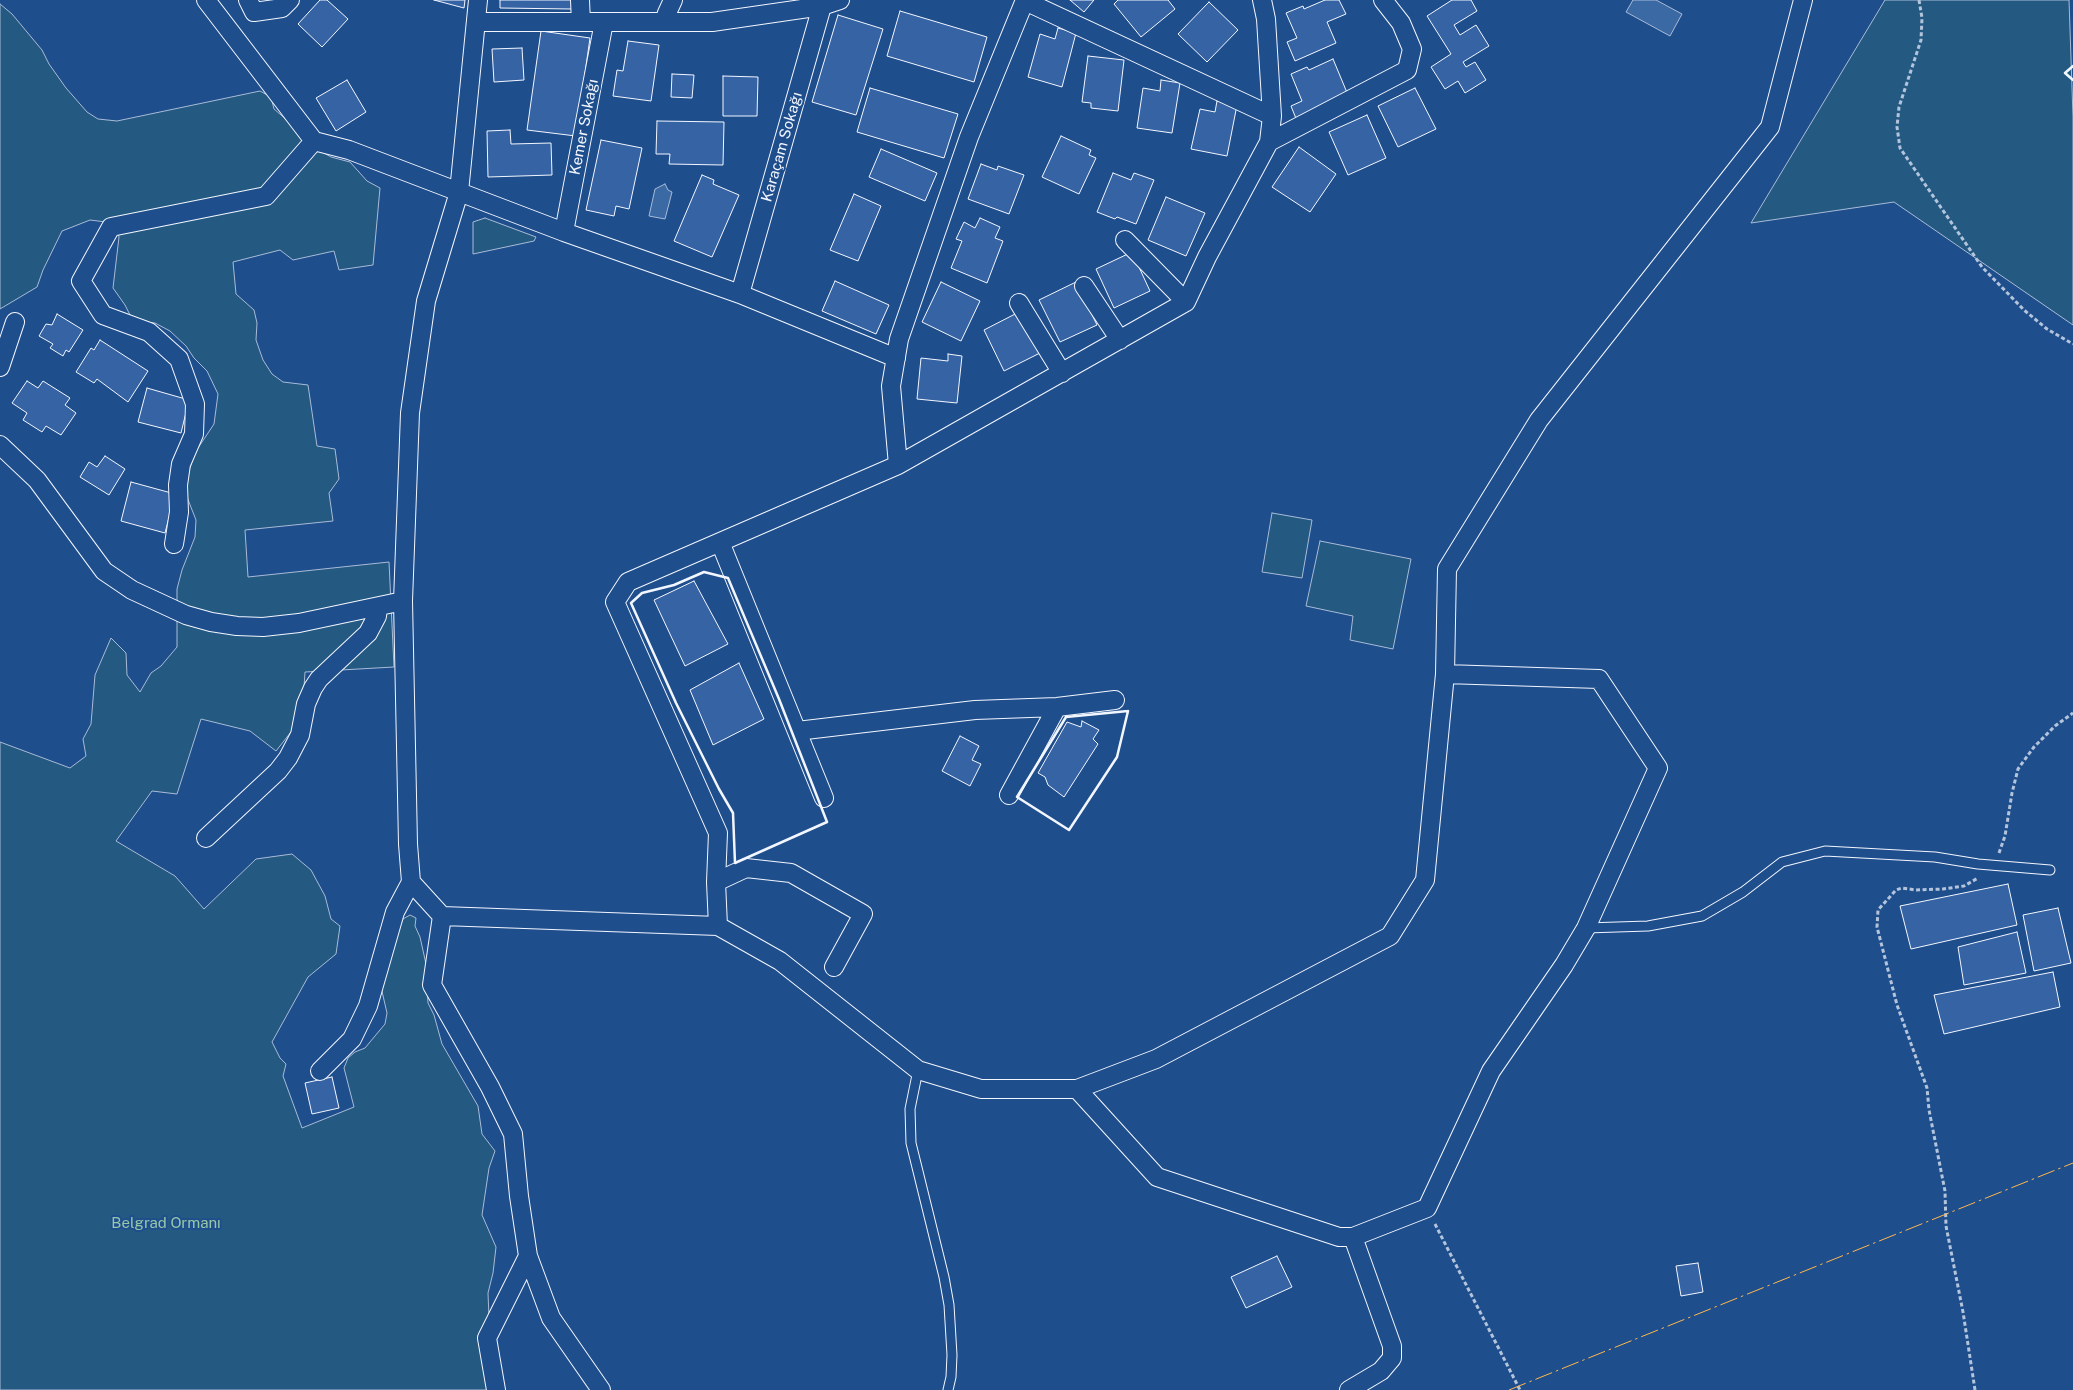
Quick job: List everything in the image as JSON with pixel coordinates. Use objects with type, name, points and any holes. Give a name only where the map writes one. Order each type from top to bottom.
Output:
[{"type":"street","points":[[206,0],[314,142],[348,150],[564,232],[740,294],[896,358]]},
{"type":"street","points":[[248,0],[254,12],[282,8],[290,0]]},
{"type":"street","points":[[320,1070],[352,1039],[368,1006],[395,912],[411,882],[408,844],[403,601],[410,413],[426,301],[460,192],[478,0]]},
{"type":"street","points":[[580,0],[581,22]]},
{"type":"street","points":[[664,22],[666,13],[673,0]]},
{"type":"street","points":[[476,22],[712,22],[840,0]]},
{"type":"street","points":[[718,926],[716,882],[718,833],[615,602],[628,582],[898,465],[1186,302],[1207,257],[1269,142],[1272,116],[1266,19],[1262,0]]},
{"type":"street","points":[[1269,142],[1407,70],[1412,49],[1400,23],[1383,0]]},
{"type":"street","points":[[411,882],[442,916],[718,926],[780,961],[918,1070],[981,1089],[1077,1090],[1156,1059],[1390,936],[1425,880],[1445,674],[1447,569],[1539,420],[1770,127],[1803,0]]},
{"type":"street","points":[[898,465],[891,386],[899,339],[969,137],[1025,1],[1272,116]]},
{"type":"street","name":"Karaçam Sokağı","points":[[740,294],[822,3]]},
{"type":"street","name":"Kemer Sokağı","points":[[564,232],[604,22]]},
{"type":"street","points":[[174,544],[180,512],[178,485],[181,464],[194,434],[195,404],[179,359],[150,332],[103,315],[81,281],[111,227],[266,196],[314,142]]},
{"type":"street","points":[[1125,240],[1186,302]]},
{"type":"street","points":[[1084,286],[1120,340]]},
{"type":"street","points":[[1018,303],[1062,373]]},
{"type":"street","points":[[0,367],[15,322]]},
{"type":"street","points":[[0,445],[17,459],[43,486],[104,571],[132,590],[186,615],[228,625],[263,626],[299,623],[403,601]]},
{"type":"street","points":[[720,542],[824,798]]},
{"type":"street","points":[[206,838],[278,771],[288,758],[300,735],[306,704],[313,688],[319,679],[368,633],[377,616],[378,607]]},
{"type":"street","points":[[1077,1090],[1157,1177],[1339,1237],[1353,1237],[1427,1208],[1491,1070],[1564,965],[1586,928],[1658,768],[1600,679],[1445,674]]},
{"type":"street","points":[[797,731],[975,710],[1057,707],[1115,700]]},
{"type":"street","points":[[1009,795],[1057,707]]},
{"type":"street","points":[[716,882],[746,868],[791,873],[863,914],[834,967]]},
{"type":"street","points":[[442,916],[432,985],[490,1087],[514,1134],[519,1196],[528,1256],[551,1318],[601,1390]]},
{"type":"street","points":[[1349,1390],[1381,1371],[1392,1358],[1392,1346],[1353,1237]]},
{"type":"street","points":[[496,1390],[487,1338],[528,1256]]},
{"type":"lane","points":[[1586,928],[1648,926],[1702,916],[1743,892],[1782,862],[1825,851],[1935,857],[2050,870]]},
{"type":"lane","points":[[918,1070],[910,1109],[911,1142],[949,1305],[952,1355],[948,1390]]},
{"type":"path","points":[[1919,0],[1922,18],[1922,40],[1899,107],[1897,127],[1900,148],[1982,266],[2024,310],[2047,329],[2073,344]]},
{"type":"path","points":[[1975,1390],[1963,1312],[1946,1226],[1945,1191],[1929,1110],[1927,1088],[1897,1005],[1877,927],[1878,910],[1896,890],[1902,888],[1934,889],[1964,886],[1988,872],[1998,855],[2005,836],[2018,769],[2034,747],[2055,726],[2073,713]]},
{"type":"path","points":[[1427,1208],[1520,1390]]},
{"type":"green space","points":[[1885,0],[2069,0],[2073,117],[2073,325],[1894,202],[1751,223]]},
{"type":"green space","name":"Belgrad Ormanı","points":[[0,4],[12,14],[42,50],[49,64],[66,88],[87,112],[98,119],[117,121],[260,91],[271,97],[274,109],[317,149],[331,157],[350,162],[367,181],[380,188],[373,265],[339,270],[334,251],[293,260],[280,250],[233,262],[236,294],[254,310],[257,323],[256,340],[263,360],[272,374],[283,382],[308,385],[317,446],[335,449],[339,479],[329,493],[333,521],[245,530],[248,577],[389,562],[394,667],[305,672],[302,718],[276,751],[250,731],[201,719],[177,794],[152,791],[116,841],[175,876],[204,909],[256,859],[292,854],[311,870],[325,896],[331,919],[340,926],[336,954],[308,977],[272,1042],[280,1058],[286,1064],[283,1076],[302,1128],[354,1107],[344,1068],[348,1058],[355,1052],[365,1048],[385,1024],[387,1013],[381,987],[393,934],[399,929],[403,919],[410,915],[416,918],[415,926],[420,937],[426,964],[428,1003],[434,1015],[442,1044],[478,1106],[482,1134],[495,1151],[489,1168],[482,1215],[496,1247],[488,1293],[492,1390],[0,1390],[0,742],[70,768],[86,756],[83,739],[91,724],[95,675],[111,638],[126,653],[127,675],[140,692],[151,673],[161,666],[177,647],[177,589],[195,537],[196,520],[183,487],[196,451],[214,424],[218,394],[207,371],[194,358],[186,346],[170,331],[155,323],[145,322],[130,315],[113,288],[119,237],[115,220],[106,222],[90,220],[62,231],[37,287],[0,309]]},
{"type":"green space","points":[[485,218],[536,237],[534,241],[473,254],[473,222]]},
{"type":"green space","points":[[1272,513],[1312,520],[1302,578],[1262,572]]},
{"type":"green space","points":[[1320,541],[1411,559],[1393,649],[1350,640],[1353,616],[1306,606]]},
{"type":"shaded area","points":[[1633,0],[1656,0],[1682,14],[1670,36],[1626,12]]},
{"type":"shaded area","points":[[665,184],[668,190],[672,192],[665,219],[649,216],[655,189]]},
{"type":"building","points":[[320,0],[327,0],[348,19],[322,47],[298,24]]},
{"type":"building","points":[[434,0],[465,0],[464,8]]},
{"type":"building","points":[[500,0],[572,0],[572,9],[500,8]]},
{"type":"building","points":[[1070,0],[1094,0],[1084,12]]},
{"type":"building","points":[[1118,0],[1168,0],[1175,9],[1141,37],[1114,4]]},
{"type":"building","points":[[1325,0],[1339,0],[1346,14],[1327,22],[1336,43],[1295,61],[1287,42],[1297,38],[1286,13],[1303,6],[1304,9]]},
{"type":"building","points":[[1452,0],[1471,0],[1477,11],[1454,25],[1460,35],[1476,25],[1489,46],[1463,62],[1466,67],[1475,62],[1486,80],[1465,93],[1458,81],[1445,89],[1431,67],[1451,54],[1427,16]]},
{"type":"building","points":[[1209,2],[1238,30],[1207,62],[1178,34]]},
{"type":"building","points":[[900,11],[987,37],[974,82],[887,56]]},
{"type":"building","points":[[838,15],[883,29],[856,115],[812,102]]},
{"type":"building","points":[[1058,28],[1076,33],[1062,87],[1028,77],[1040,34],[1055,39]]},
{"type":"building","points":[[541,31],[590,38],[576,136],[527,130]]},
{"type":"building","points":[[628,41],[659,45],[651,101],[613,96],[617,70],[623,71]]},
{"type":"building","points":[[522,48],[524,80],[494,82],[492,49]]},
{"type":"building","points":[[1088,56],[1124,60],[1118,111],[1091,108],[1091,103],[1082,102]]},
{"type":"building","points":[[1333,59],[1348,95],[1297,121],[1291,106],[1302,101],[1291,74],[1307,67],[1309,70]]},
{"type":"building","points":[[672,74],[694,75],[692,98],[671,97]]},
{"type":"building","points":[[723,76],[758,77],[757,116],[723,116]]},
{"type":"building","points":[[347,80],[366,112],[336,131],[316,98]]},
{"type":"building","points":[[1161,80],[1180,83],[1172,133],[1137,128],[1143,88],[1160,91]]},
{"type":"building","points":[[870,88],[958,114],[944,158],[857,132]]},
{"type":"building","points":[[1415,88],[1436,129],[1398,147],[1378,106]]},
{"type":"building","points":[[1217,101],[1237,105],[1227,156],[1191,149],[1200,109],[1215,112]]},
{"type":"building","points":[[1367,115],[1386,158],[1348,175],[1329,132]]},
{"type":"building","points":[[657,121],[724,122],[723,165],[669,164],[670,154],[656,154]]},
{"type":"building","points":[[510,130],[511,144],[551,143],[552,175],[488,177],[487,131]]},
{"type":"building","points":[[1061,136],[1091,150],[1089,155],[1096,158],[1079,194],[1042,177]]},
{"type":"building","points":[[601,140],[642,148],[629,209],[616,206],[614,216],[586,210]]},
{"type":"building","points":[[1299,147],[1336,174],[1310,212],[1272,187]]},
{"type":"building","points":[[881,149],[937,173],[925,201],[869,177]]},
{"type":"building","points":[[981,164],[997,170],[998,166],[1024,175],[1009,214],[968,199]]},
{"type":"building","points":[[1113,173],[1131,180],[1134,173],[1154,180],[1136,224],[1097,212]]},
{"type":"building","points":[[702,175],[714,180],[713,184],[739,195],[712,257],[674,241]]},
{"type":"building","points":[[854,194],[881,206],[858,261],[830,250]]},
{"type":"building","points":[[1166,197],[1205,213],[1186,256],[1148,240]]},
{"type":"building","points":[[980,218],[1000,227],[995,238],[1003,241],[987,283],[951,268],[962,241],[956,239],[964,222],[975,228]]},
{"type":"building","points":[[1132,252],[1150,291],[1114,308],[1096,269]]},
{"type":"building","points":[[835,281],[889,305],[876,334],[822,311]]},
{"type":"building","points":[[941,282],[980,301],[961,341],[922,322]]},
{"type":"building","points":[[1076,282],[1097,325],[1060,342],[1039,300]]},
{"type":"building","points":[[1019,312],[1040,353],[1004,371],[984,330]]},
{"type":"building","points":[[57,314],[83,330],[69,352],[66,350],[63,356],[50,348],[53,344],[39,336],[46,324],[52,325]]},
{"type":"building","points":[[100,340],[148,371],[128,402],[97,379],[94,383],[76,372],[91,348],[94,350]]},
{"type":"building","points":[[948,354],[962,356],[957,403],[917,399],[921,358],[948,361]]},
{"type":"building","points":[[27,381],[38,388],[43,381],[70,398],[65,405],[76,413],[61,435],[46,426],[42,432],[23,420],[27,413],[12,403]]},
{"type":"building","points":[[147,388],[189,400],[181,433],[138,422]]},
{"type":"building","points":[[105,456],[125,469],[109,495],[80,477],[89,462],[97,467]]},
{"type":"building","points":[[131,482],[175,494],[165,533],[121,521]]},
{"type":"building","points":[[694,581],[728,644],[685,666],[654,600]]},
{"type":"building","points":[[739,663],[764,719],[713,745],[690,690]]},
{"type":"building","points":[[1082,721],[1099,730],[1093,739],[1098,744],[1064,797],[1048,785],[1045,777],[1038,773],[1067,722],[1081,727]]},
{"type":"building","points":[[960,736],[979,746],[972,760],[981,764],[970,786],[942,771]]},
{"type":"building","points":[[2008,884],[2017,925],[1911,949],[1900,906]]},
{"type":"building","points":[[2058,908],[2071,963],[2034,971],[2023,915]]},
{"type":"building","points":[[2017,932],[2026,973],[1964,985],[1958,947]]},
{"type":"building","points":[[2053,972],[2060,1007],[1944,1034],[1934,995]]},
{"type":"building","points":[[332,1077],[339,1108],[312,1114],[305,1083]]},
{"type":"building","points":[[1277,1256],[1292,1287],[1246,1308],[1231,1277]]},
{"type":"building","points":[[1698,1263],[1703,1292],[1681,1296],[1676,1266]]},
{"type":"wall","points":[[2073,66],[2065,73],[2073,80]]},
{"type":"wall","points":[[704,572],[728,578],[779,699],[827,822],[735,863],[733,813],[676,703],[631,603],[642,593],[674,585],[704,572]]},
{"type":"wall","points":[[1128,711],[1117,757],[1069,830],[1017,797],[1066,717],[1128,711]]},
{"type":"power","points":[[1509,1390],[2073,1163]]}]
